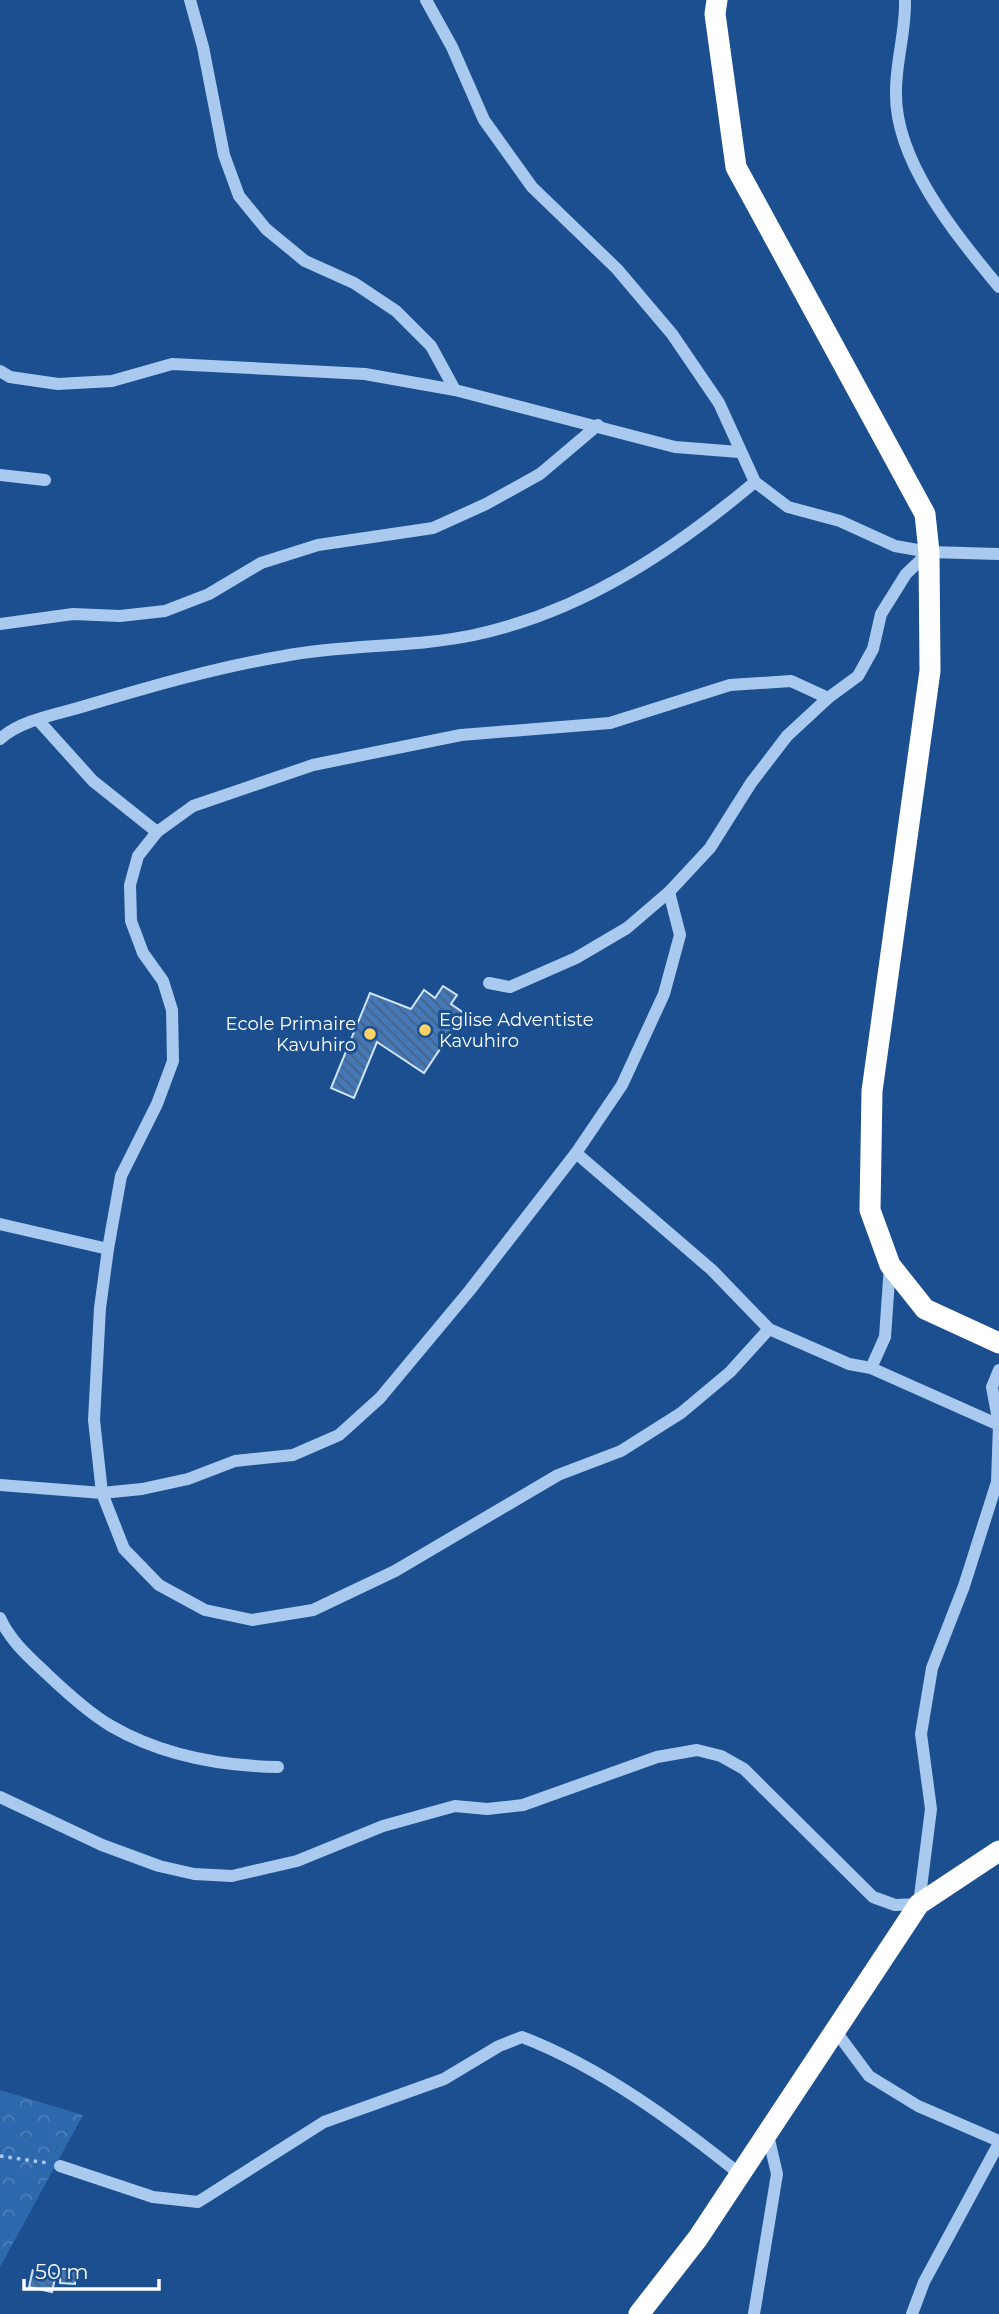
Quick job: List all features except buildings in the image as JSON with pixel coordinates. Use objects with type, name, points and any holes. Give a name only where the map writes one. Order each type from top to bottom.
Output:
[{"type":"highway","points":[[714,4],[736,167],[925,514],[929,552],[930,671],[872,1091],[870,1210],[890,1265],[925,1310],[999,1343]]},
{"type":"highway","points":[[639,2314],[698,2238],[837,2033],[919,1904],[999,1851]]},
{"type":"street","points":[[190,0],[206,59],[224,155],[239,196],[266,229],[305,261],[354,283],[396,311],[431,346],[455,390]]},
{"type":"street","points":[[426,0],[452,47],[484,120],[532,187],[617,270],[672,334],[719,403],[738,452],[755,482],[788,507],[840,521],[895,546],[929,552],[999,554]]},
{"type":"street","points":[[905,0],[906,22],[895,91],[900,129],[937,209],[999,287]]},
{"type":"street","points":[[0,371],[10,377],[58,384],[112,381],[172,364],[365,374],[455,390],[676,447],[738,452]]},
{"type":"street","points":[[0,624],[73,614],[120,616],[165,611],[209,594],[261,563],[318,545],[433,528],[486,504],[540,474],[598,425]]},
{"type":"street","points":[[0,475],[45,480]]},
{"type":"street","points":[[0,739],[8,732],[38,720],[137,690],[284,655],[472,635],[551,614],[627,576],[703,526],[755,482]]},
{"type":"street","points":[[489,984],[510,987],[576,958],[627,928],[670,892],[710,848],[751,783],[787,736],[828,698],[858,676],[873,649],[881,614],[906,573],[929,552]]},
{"type":"street","points":[[769,1329],[730,1372],[681,1413],[621,1451],[558,1475],[395,1571],[313,1610],[252,1620],[205,1609],[159,1585],[124,1549],[102,1493],[94,1420],[100,1308],[108,1249],[121,1175],[157,1104],[173,1061],[172,1010],[163,981],[143,953],[131,921],[130,885],[138,856],[157,832],[193,806],[313,765],[461,735],[610,723],[730,685],[791,681],[828,698]]},
{"type":"street","points":[[38,720],[93,781],[157,832]]},
{"type":"street","points":[[0,1485],[102,1493],[142,1489],[188,1479],[235,1461],[293,1455],[339,1435],[380,1398],[470,1290],[576,1153],[622,1085],[664,994],[680,935],[670,892]]},
{"type":"street","points":[[576,1153],[712,1270],[769,1329],[849,1364],[871,1368],[999,1425]]},
{"type":"street","points":[[0,1224],[108,1249]]},
{"type":"street","points":[[871,1368],[885,1337],[890,1265]]},
{"type":"street","points":[[0,1797],[102,1845],[159,1866],[194,1874],[232,1876],[297,1861],[407,1819],[455,1806],[487,1809],[523,1805],[657,1757],[697,1750],[721,1756],[744,1769],[873,1897],[895,1905],[919,1904],[931,1809],[921,1734],[932,1668],[964,1586],[997,1482],[999,1425],[992,1387],[999,1370]]},
{"type":"street","points":[[0,1618],[24,1653],[69,1694],[112,1726],[167,1749],[226,1766],[278,1767]]},
{"type":"street","points":[[837,2033],[869,2076],[918,2106],[999,2142],[924,2283],[912,2314]]},
{"type":"street","points":[[60,2166],[153,2197],[198,2202],[324,2122],[444,2078],[499,2046],[522,2038],[570,2056],[674,2121],[741,2175]]},
{"type":"street","points":[[754,2314],[777,2174],[768,2135]]},
{"type":"path","points":[[0,2156],[29,2158],[60,2166]]},
{"type":"green space","points":[[0,2090],[83,2115],[0,2267]]},
{"type":"place","name":"Eglise Adventiste Kavuhiro","points":[[425,1030]]},
{"type":"place","name":"Ecole Primaire Kavuhiro","points":[[370,1034]]}]
